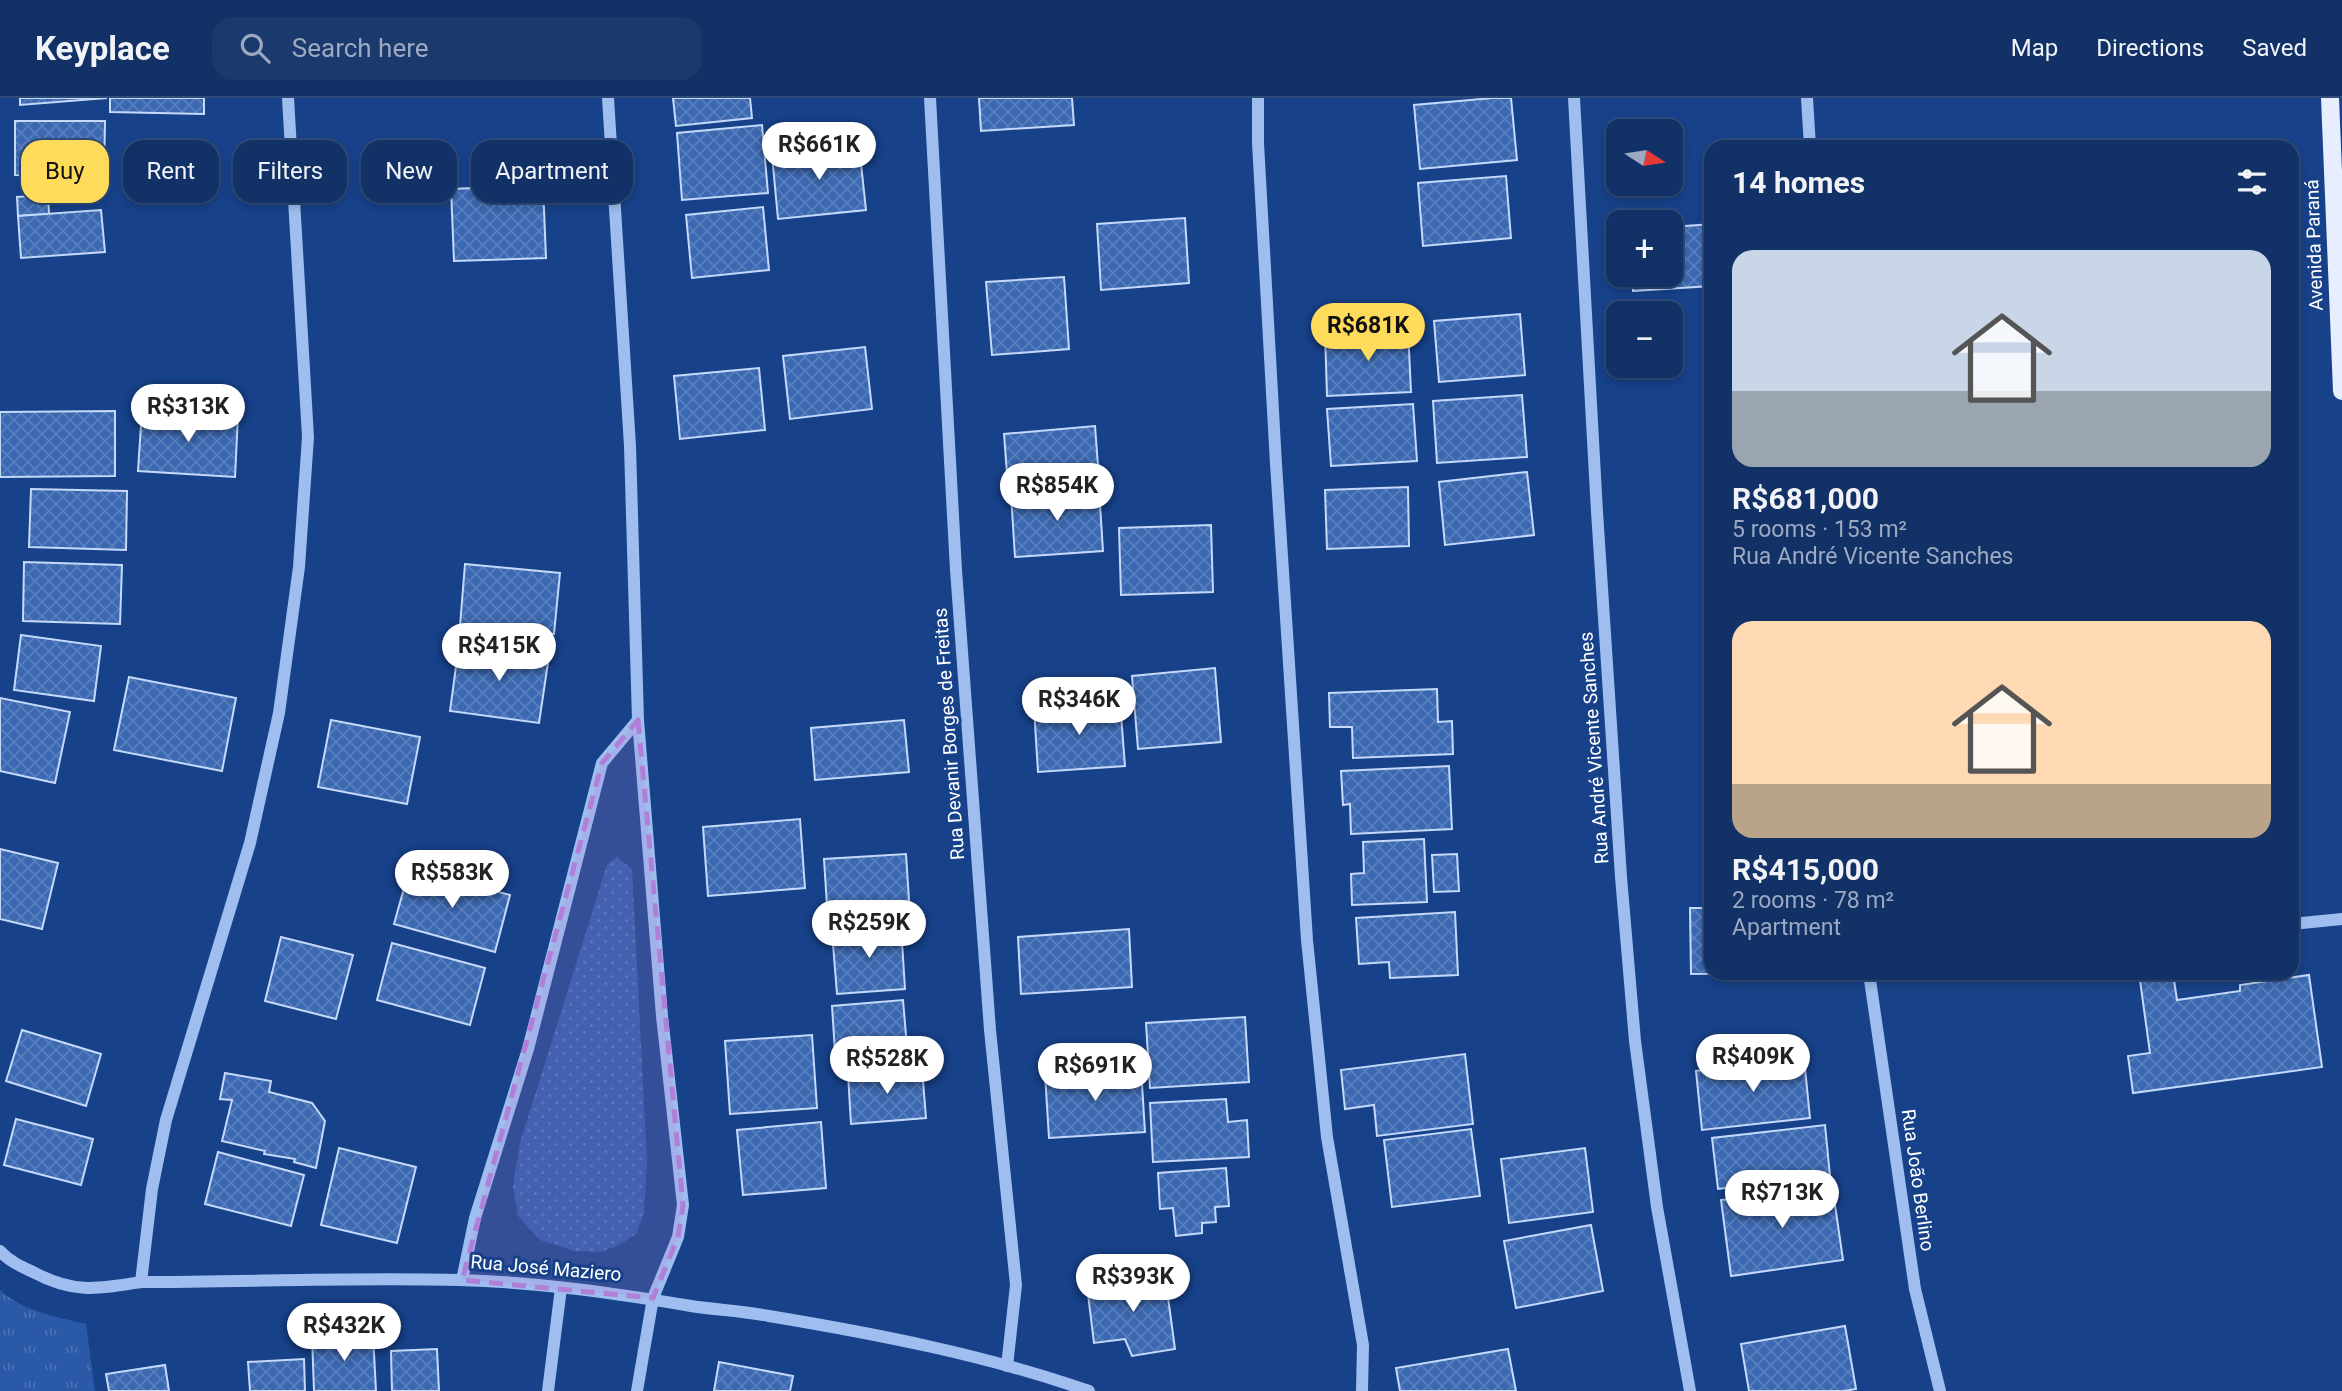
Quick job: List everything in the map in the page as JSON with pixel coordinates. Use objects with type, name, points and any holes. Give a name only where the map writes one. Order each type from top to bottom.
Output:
[{"type":"main road","name":"Avenida Paraná","points":[[2330,98],[2342,391]]},
{"type":"street","points":[[141,1282],[152,1189],[166,1119],[250,843],[279,712],[299,567],[308,437],[288,98]]},
{"type":"street","points":[[608,98],[630,446],[638,720],[662,1016],[683,1205],[678,1237],[653,1298],[637,1391]]},
{"type":"street","name":"Rua Devanir Borges de Freitas","points":[[930,98],[956,570],[990,1030],[1016,1285],[1007,1366]]},
{"type":"street","points":[[1258,98],[1258,143],[1276,464],[1307,940],[1327,1137],[1363,1345],[1362,1391]]},
{"type":"street","name":"Rua André Vicente Sanches","points":[[1574,98],[1598,526],[1621,877],[1635,1041],[1657,1207],[1690,1391]]},
{"type":"street","points":[[1807,98],[1810,140]]},
{"type":"street","points":[[462,1280],[475,1218],[528,1049],[602,763],[638,720]]},
{"type":"street","points":[[2299,923],[2342,919]]},
{"type":"street","name":"Rua João Berlino","points":[[1870,980],[1915,1289],[1940,1391]]},
{"type":"street","name":"Rua José Maziero","points":[[0,1251],[8,1260],[56,1284],[93,1290],[141,1282],[462,1280],[653,1298],[691,1306],[767,1315],[932,1347],[1050,1377],[1089,1391]]},
{"type":"street","points":[[548,1391],[561,1288]]},
{"type":"highlighted area","points":[[638,720],[683,1205],[678,1237],[653,1298],[462,1280],[602,763]]},
{"type":"green space","points":[[617,857],[632,869],[647,1162],[644,1213],[636,1234],[621,1244],[601,1252],[574,1251],[540,1240],[518,1216],[513,1186],[520,1143],[607,865]]},
{"type":"green space","points":[[0,1290],[30,1308],[86,1324],[95,1391],[0,1391]]},
{"type":"building","points":[[20,98],[107,98],[20,105]]},
{"type":"building","points":[[110,98],[204,98],[204,114],[110,112]]},
{"type":"building","points":[[673,98],[750,98],[752,118],[676,126]]},
{"type":"building","points":[[979,98],[1072,98],[1074,125],[981,131]]},
{"type":"building","points":[[1511,98],[1517,160],[1420,169],[1414,105]]},
{"type":"building","points":[[15,121],[105,121],[105,140],[21,140],[21,175],[15,175]]},
{"type":"building","points":[[762,125],[768,193],[682,200],[677,133]]},
{"type":"building","points":[[859,145],[866,210],[778,219],[772,155]]},
{"type":"building","points":[[1506,176],[1511,238],[1423,246],[1418,183]]},
{"type":"building","points":[[471,188],[471,203],[544,203],[546,258],[454,261],[452,203],[457,203],[457,189]]},
{"type":"building","points":[[17,197],[21,197],[21,203],[48,203],[49,214],[18,216]]},
{"type":"building","points":[[763,207],[769,270],[692,278],[686,215]]},
{"type":"building","points":[[101,210],[105,252],[21,258],[18,216]]},
{"type":"building","points":[[1185,218],[1189,283],[1101,290],[1097,224]]},
{"type":"building","points":[[1704,225],[1704,287],[1633,291],[1633,287],[1683,287],[1683,226]]},
{"type":"building","points":[[1064,277],[1069,349],[992,355],[986,282]]},
{"type":"building","points":[[1520,314],[1525,375],[1439,382],[1434,321]]},
{"type":"building","points":[[1408,329],[1411,392],[1327,396],[1325,333]]},
{"type":"building","points":[[865,347],[872,409],[790,419],[783,356]]},
{"type":"building","points":[[759,368],[765,430],[680,439],[674,376]]},
{"type":"building","points":[[1522,395],[1527,457],[1437,463],[1433,401]]},
{"type":"building","points":[[1413,404],[1417,461],[1331,466],[1327,409]]},
{"type":"building","points":[[142,410],[238,416],[235,477],[138,471]]},
{"type":"building","points":[[115,411],[115,476],[0,477],[0,412]]},
{"type":"building","points":[[1095,426],[1099,479],[1008,487],[1004,434]]},
{"type":"building","points":[[1527,472],[1534,535],[1445,545],[1439,482]]},
{"type":"building","points":[[1408,487],[1409,546],[1327,549],[1325,490]]},
{"type":"building","points":[[31,489],[127,491],[126,550],[29,547]]},
{"type":"building","points":[[1099,489],[1103,551],[1015,557],[1011,495]]},
{"type":"building","points":[[1211,525],[1213,592],[1121,595],[1119,528]]},
{"type":"building","points":[[24,562],[122,565],[120,624],[23,621]]},
{"type":"building","points":[[465,564],[560,573],[554,634],[460,626]]},
{"type":"building","points":[[21,635],[101,646],[94,701],[14,690]]},
{"type":"building","points":[[459,644],[549,656],[539,723],[450,711]]},
{"type":"building","points":[[1215,668],[1221,742],[1138,749],[1132,676]]},
{"type":"building","points":[[129,677],[236,698],[222,771],[114,750]]},
{"type":"building","points":[[1437,689],[1438,722],[1452,721],[1453,754],[1353,758],[1352,727],[1330,727],[1329,693]]},
{"type":"building","points":[[0,698],[70,712],[55,783],[0,771]]},
{"type":"building","points":[[1120,702],[1125,766],[1038,772],[1034,708]]},
{"type":"building","points":[[331,720],[420,737],[407,804],[318,787]]},
{"type":"building","points":[[904,720],[909,772],[815,780],[811,728]]},
{"type":"building","points":[[1449,766],[1452,829],[1351,834],[1350,804],[1343,805],[1341,771]]},
{"type":"building","points":[[800,819],[805,888],[708,896],[703,827]]},
{"type":"building","points":[[1424,839],[1427,902],[1352,905],[1351,874],[1364,873],[1363,842]]},
{"type":"building","points":[[0,849],[58,863],[42,929],[0,919]]},
{"type":"building","points":[[906,854],[910,916],[828,922],[824,859]]},
{"type":"building","points":[[1457,854],[1459,891],[1434,892],[1432,855]]},
{"type":"building","points":[[410,867],[510,895],[495,952],[394,924]]},
{"type":"building","points":[[1690,908],[1704,908],[1704,974],[1691,974]]},
{"type":"building","points":[[1455,912],[1458,975],[1390,978],[1389,962],[1359,964],[1356,918]]},
{"type":"building","points":[[901,926],[905,989],[837,994],[832,932]]},
{"type":"building","points":[[1129,929],[1132,987],[1021,994],[1018,937]]},
{"type":"building","points":[[281,937],[353,955],[336,1019],[265,1001]]},
{"type":"building","points":[[392,943],[485,968],[470,1025],[377,1000]]},
{"type":"building","points":[[2309,975],[2322,1067],[2133,1093],[2128,1056],[2150,1053],[2140,980],[2174,980],[2177,1000],[2240,991],[2240,985],[2299,980],[2299,976]]},
{"type":"building","points":[[903,1000],[907,1047],[835,1052],[832,1006]]},
{"type":"building","points":[[1245,1017],[1249,1082],[1150,1088],[1146,1023]]},
{"type":"building","points":[[22,1030],[101,1054],[86,1106],[6,1081]]},
{"type":"building","points":[[812,1035],[817,1108],[730,1114],[725,1041]]},
{"type":"building","points":[[1465,1054],[1473,1124],[1377,1136],[1374,1105],[1345,1109],[1341,1070]]},
{"type":"building","points":[[1804,1058],[1810,1118],[1702,1130],[1696,1071]]},
{"type":"building","points":[[922,1068],[926,1118],[851,1124],[848,1074]]},
{"type":"building","points":[[1141,1068],[1145,1132],[1049,1138],[1045,1074]]},
{"type":"building","points":[[225,1073],[271,1081],[269,1092],[312,1103],[325,1121],[316,1168],[294,1162],[295,1159],[264,1154],[265,1151],[222,1141],[232,1100],[220,1099]]},
{"type":"building","points":[[1226,1099],[1228,1122],[1247,1120],[1249,1157],[1153,1162],[1150,1103]]},
{"type":"building","points":[[16,1119],[93,1139],[81,1185],[4,1165]]},
{"type":"building","points":[[821,1122],[826,1188],[743,1195],[737,1130]]},
{"type":"building","points":[[1825,1125],[1830,1176],[1718,1189],[1712,1138]]},
{"type":"building","points":[[1471,1129],[1480,1196],[1392,1207],[1384,1140]]},
{"type":"building","points":[[339,1148],[416,1167],[397,1243],[321,1225]]},
{"type":"building","points":[[1585,1148],[1593,1212],[1509,1223],[1501,1159]]},
{"type":"building","points":[[218,1152],[304,1175],[291,1226],[205,1204]]},
{"type":"building","points":[[1226,1168],[1229,1206],[1215,1207],[1216,1222],[1202,1223],[1202,1233],[1176,1236],[1173,1208],[1160,1209],[1158,1173]]},
{"type":"building","points":[[1832,1184],[1843,1260],[1731,1276],[1721,1200]]},
{"type":"building","points":[[1591,1225],[1603,1291],[1516,1308],[1504,1241]]},
{"type":"building","points":[[1165,1275],[1175,1349],[1132,1356],[1125,1339],[1094,1343],[1087,1286]]},
{"type":"building","points":[[1845,1326],[1856,1389],[1749,1391],[1741,1344]]},
{"type":"building","points":[[373,1334],[376,1391],[314,1391],[312,1336]]},
{"type":"building","points":[[437,1349],[439,1391],[392,1391],[391,1351]]},
{"type":"building","points":[[1508,1349],[1516,1391],[1400,1391],[1396,1368]]},
{"type":"building","points":[[304,1359],[305,1391],[250,1391],[248,1362]]},
{"type":"building","points":[[719,1362],[793,1376],[790,1391],[714,1391]]},
{"type":"building","points":[[165,1365],[169,1391],[109,1391],[106,1374]]}]
